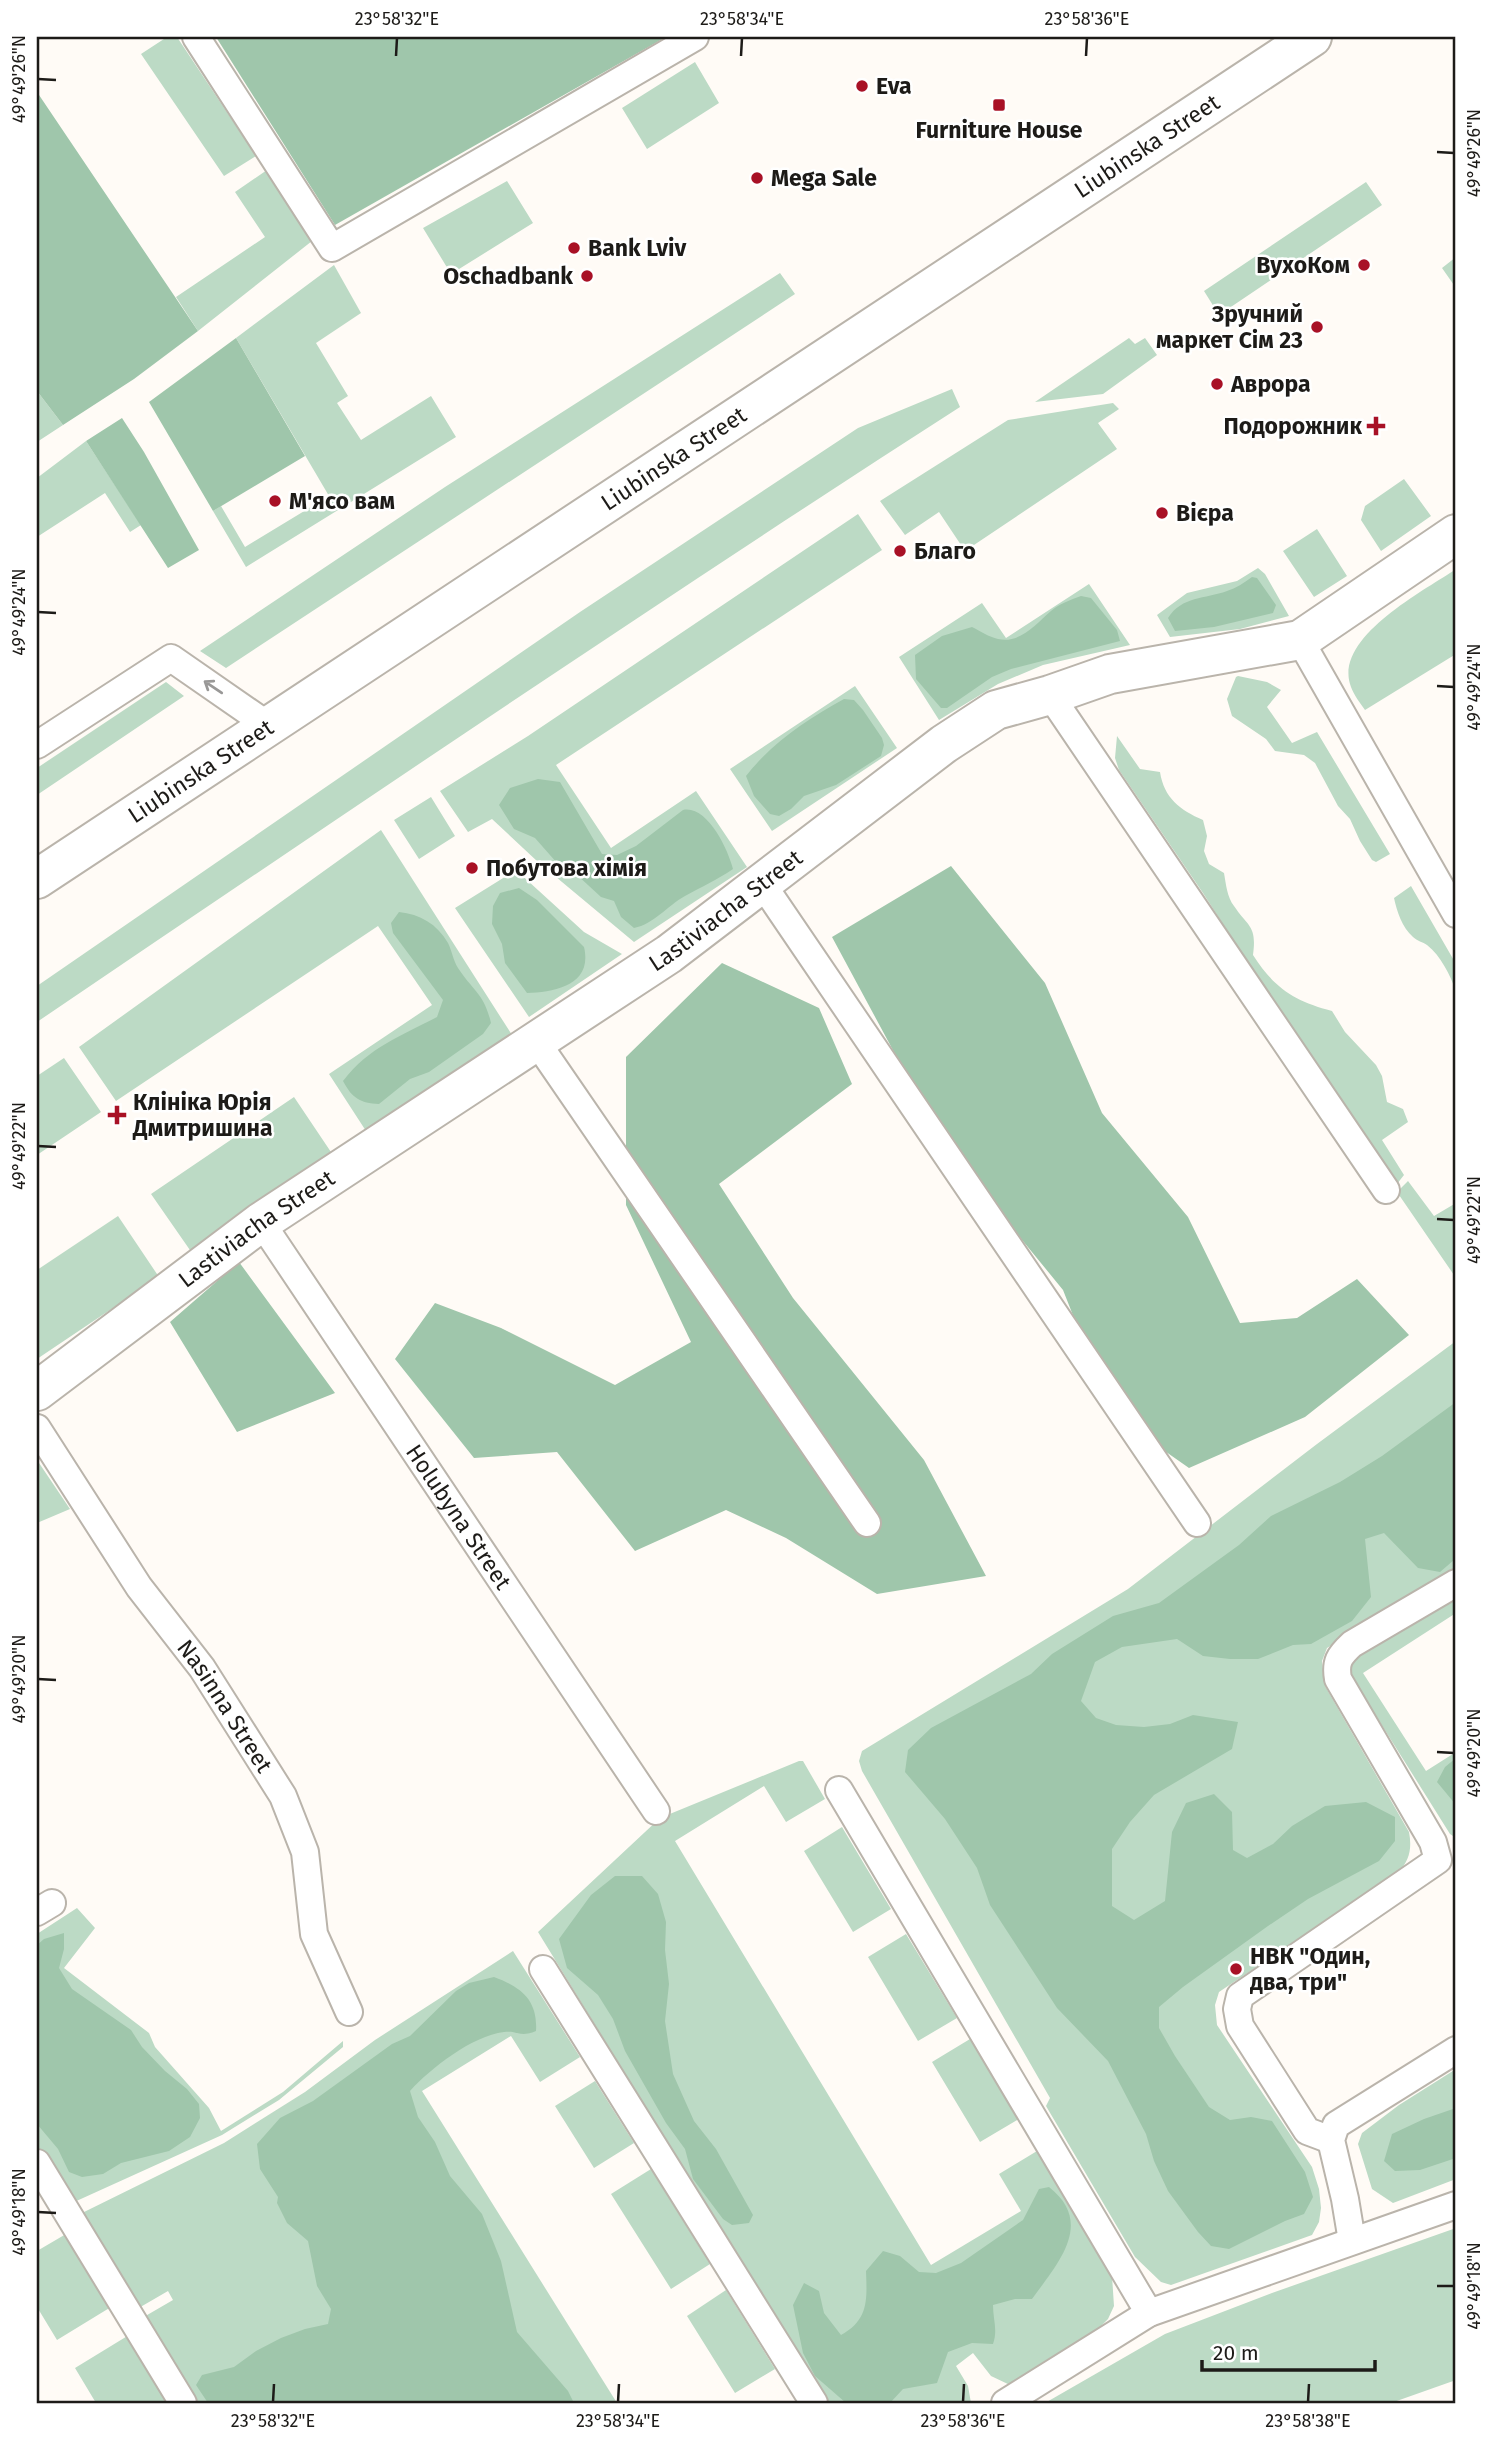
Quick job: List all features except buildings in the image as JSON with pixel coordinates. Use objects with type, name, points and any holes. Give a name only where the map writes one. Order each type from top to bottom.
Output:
[{"type":"street","name":"Liubinska Street","points":[[37,879],[1312,37]]},
{"type":"street","name":"Lastiviacha Street","points":[[37,1391],[261,1222],[669,954],[944,744],[996,710],[1110,674],[1300,640],[1456,534]]},
{"type":"lane","points":[[196,37],[332,248],[695,37]]},
{"type":"lane","points":[[1300,640],[1456,914]]},
{"type":"lane","points":[[37,745],[171,658],[269,726]]},
{"type":"lane","points":[[1050,695],[1386,1190]]},
{"type":"lane","points":[[761,882],[1197,1523]]},
{"type":"lane","points":[[536,1041],[867,1523]]},
{"type":"lane","name":"Holubyna Street","points":[[261,1222],[656,1811]]},
{"type":"lane","name":"Nasinna Street","points":[[37,1428],[139,1587],[202,1668],[283,1796],[305,1852],[314,1934],[349,2012]]},
{"type":"lane","points":[[1331,2140],[1307,2131],[1240,2026],[1237,2009],[1240,1996],[1438,1860],[1433,1843],[1338,1679],[1336,1664],[1340,1654],[1352,1644],[1456,1583]]},
{"type":"lane","points":[[839,1790],[1149,2313]]},
{"type":"lane","points":[[543,1969],[814,2403]]},
{"type":"lane","points":[[1352,2241],[1331,2140],[1336,2125],[1456,2050]]},
{"type":"lane","points":[[37,2163],[183,2403]]},
{"type":"lane","points":[[1005,2403],[1149,2313],[1456,2206]]},
{"type":"green space","points":[[167,37],[177,37],[256,156],[224,176],[141,54]]},
{"type":"green space","points":[[216,37],[666,37],[335,225]]},
{"type":"green space","points":[[695,62],[719,103],[647,149],[622,108]]},
{"type":"green space","points":[[37,92],[198,331],[134,379],[63,425],[37,391]]},
{"type":"green space","points":[[267,170],[312,241],[198,331],[176,297],[265,237],[235,192]]},
{"type":"green space","points":[[507,181],[533,223],[451,274],[423,228]]},
{"type":"green space","points":[[1366,182],[1382,205],[1219,315],[1204,291]]},
{"type":"green space","points":[[1456,257],[1456,288],[1442,268]]},
{"type":"green space","points":[[334,265],[361,313],[316,343],[348,396],[337,403],[361,440],[431,396],[456,437],[246,567],[213,511],[221,506],[245,547],[329,496],[236,338]]},
{"type":"green space","points":[[780,273],[795,294],[226,668],[200,651],[445,487]]},
{"type":"green space","points":[[236,338],[305,456],[213,511],[149,402]]},
{"type":"green space","points":[[1129,338],[1135,344],[1145,338],[1157,355],[1103,394],[1035,402]]},
{"type":"green space","points":[[952,389],[960,407],[612,635],[37,1022],[37,986],[580,612],[858,428]]},
{"type":"green space","points":[[37,391],[63,425],[37,442]]},
{"type":"green space","points":[[1113,403],[1119,409],[1098,423],[1117,449],[965,551],[939,512],[905,535],[880,501],[1008,420]]},
{"type":"green space","points":[[122,418],[199,550],[168,568],[86,441]]},
{"type":"green space","points":[[86,441],[141,525],[130,532],[105,493],[37,537],[37,478]]},
{"type":"green space","points":[[1404,479],[1431,516],[1381,551],[1361,520],[1365,506]]},
{"type":"green space","points":[[858,514],[882,550],[556,765],[611,848],[696,791],[747,867],[634,942],[538,862],[492,819],[468,832],[440,791],[528,736]]},
{"type":"green space","points":[[1317,529],[1347,576],[1314,597],[1283,551]]},
{"type":"green space","points":[[1258,568],[1265,574],[1289,616],[1240,629],[1170,637],[1157,615],[1187,593],[1237,581]]},
{"type":"green space","points":[[1456,569],[1456,654],[1365,710],[1351,687],[1349,669],[1355,651],[1367,634],[1384,618]]},
{"type":"green space","points":[[1252,577],[1257,578],[1276,605],[1273,613],[1214,627],[1175,631],[1168,618],[1180,606],[1194,599],[1230,590]]},
{"type":"green space","points":[[1089,584],[1130,645],[1043,665],[998,684],[939,720],[899,657],[982,603],[1006,638]]},
{"type":"green space","points":[[1081,596],[1091,598],[1117,630],[1120,641],[1011,669],[992,677],[947,708],[941,708],[916,679],[915,655],[942,636],[972,627],[995,638],[1013,639],[1027,632],[1058,606]]},
{"type":"green space","points":[[1238,676],[1267,682],[1281,690],[1267,707],[1292,743],[1317,732],[1390,854],[1376,862],[1372,860],[1315,763],[1304,755],[1275,751],[1266,739],[1232,716],[1227,699]]},
{"type":"green space","points":[[166,682],[184,696],[37,795],[37,768]]},
{"type":"green space","points":[[855,686],[897,748],[772,831],[730,769]]},
{"type":"green space","points":[[844,699],[854,700],[882,738],[884,745],[881,756],[836,785],[804,796],[779,816],[770,814],[754,796],[746,776],[767,753],[791,733]]},
{"type":"green space","points":[[1117,736],[1140,769],[1160,772],[1165,789],[1174,802],[1203,820],[1207,836],[1204,851],[1209,864],[1224,873],[1230,899],[1252,932],[1253,955],[1261,966],[1286,992],[1307,1003],[1332,1011],[1345,1032],[1376,1065],[1382,1076],[1387,1102],[1403,1109],[1408,1122],[1382,1140],[1404,1175],[1393,1189],[1203,893],[1119,770],[1115,758]]},
{"type":"green space","points":[[538,779],[560,782],[602,854],[617,855],[636,846],[683,810],[692,810],[700,814],[715,830],[733,869],[678,900],[648,923],[634,928],[621,917],[614,901],[601,897],[576,874],[557,863],[535,838],[514,829],[499,805],[510,788]]},
{"type":"green space","points":[[431,797],[455,836],[419,859],[394,820]]},
{"type":"green space","points":[[381,830],[512,1035],[366,1131],[329,1074],[432,1005],[378,926],[116,1101],[79,1047]]},
{"type":"green space","points":[[951,866],[1045,983],[1102,1113],[1188,1217],[1240,1323],[1297,1318],[1357,1279],[1409,1335],[1305,1417],[1189,1468],[1112,1414],[1063,1290],[943,1143],[832,937]]},
{"type":"green space","points":[[516,870],[584,932],[622,954],[529,1017],[455,908]]},
{"type":"green space","points":[[1411,886],[1456,964],[1456,991],[1437,955],[1427,945],[1416,940],[1400,919],[1394,898]]},
{"type":"green space","points":[[519,888],[537,900],[584,947],[583,970],[569,984],[549,991],[527,993],[505,963],[502,944],[492,924],[493,906],[500,893]]},
{"type":"green space","points":[[399,912],[427,921],[444,936],[458,968],[485,1005],[491,1023],[483,1034],[429,1072],[410,1079],[379,1104],[357,1098],[343,1081],[375,1051],[437,1017],[443,1000],[393,933],[391,923]]},
{"type":"green space","points":[[722,963],[819,1008],[852,1084],[719,1184],[793,1298],[924,1460],[986,1576],[877,1594],[786,1538],[726,1510],[635,1551],[557,1452],[474,1458],[395,1359],[435,1303],[501,1328],[615,1385],[691,1342],[626,1205],[626,1057]]},
{"type":"green space","points":[[64,1058],[101,1112],[37,1155],[37,1076]]},
{"type":"green space","points":[[294,1097],[335,1158],[192,1253],[151,1194]]},
{"type":"green space","points":[[1408,1181],[1434,1216],[1456,1203],[1456,1278],[1397,1192]]},
{"type":"green space","points":[[118,1216],[159,1277],[37,1359],[37,1270]]},
{"type":"green space","points":[[239,1262],[335,1393],[237,1432],[170,1322]]},
{"type":"green space","name":"НВК \"Один, два, три\"","points":[[1456,1341],[1456,1568],[1327,1648],[1322,1661],[1325,1686],[1409,1832],[1408,1858],[1398,1872],[1219,1992],[1215,2005],[1217,2025],[1312,2167],[1319,2189],[1319,2222],[1312,2235],[1171,2285],[1161,2282],[1135,2257],[1046,2106],[1050,2098],[862,1771],[859,1761],[862,1751],[1128,1589]]},
{"type":"green space","points":[[1456,1402],[1456,1548],[1454,1560],[1440,1572],[1418,1568],[1384,1533],[1365,1539],[1371,1597],[1352,1621],[1311,1644],[1293,1645],[1258,1659],[1203,1656],[1177,1639],[1122,1647],[1095,1662],[1081,1701],[1096,1718],[1116,1725],[1144,1727],[1170,1724],[1193,1715],[1238,1722],[1232,1749],[1154,1795],[1130,1822],[1112,1849],[1112,1906],[1134,1920],[1165,1901],[1172,1832],[1186,1803],[1214,1794],[1232,1812],[1233,1850],[1247,1858],[1273,1844],[1292,1826],[1325,1806],[1366,1802],[1395,1817],[1395,1841],[1379,1861],[1308,1899],[1183,1987],[1159,2007],[1159,2028],[1209,2107],[1230,2120],[1251,2117],[1272,2121],[1305,2172],[1313,2197],[1304,2214],[1229,2249],[1211,2246],[1168,2191],[1154,2161],[1146,2134],[1108,2061],[1057,2008],[990,1905],[977,1868],[945,1819],[905,1772],[908,1750],[931,1728],[1031,1674],[1052,1654],[1113,1616],[1159,1603],[1239,1545],[1271,1516],[1340,1482],[1382,1456]]},
{"type":"green space","points":[[37,1460],[70,1509],[37,1523]]},
{"type":"green space","points":[[1456,1598],[1456,1613],[1363,1673],[1426,1771],[1456,1752],[1456,1838],[1450,1834],[1351,1676],[1350,1669],[1354,1659]]},
{"type":"green space","points":[[1456,1758],[1456,1805],[1437,1782],[1445,1767]]},
{"type":"green space","points":[[803,1761],[825,1799],[786,1822],[764,1786],[675,1841],[931,2265],[1021,2211],[999,2174],[1037,2151],[1112,2276],[1114,2306],[1108,2319],[1071,2350],[1010,2385],[991,2376],[973,2353],[956,2366],[968,2386],[971,2403],[827,2403],[538,1932],[660,1818]]},
{"type":"green space","points":[[842,1827],[891,1909],[853,1932],[804,1851]]},
{"type":"green space","points":[[615,1876],[642,1876],[658,1894],[666,1922],[665,1950],[669,1984],[665,2021],[673,2074],[694,2121],[716,2149],[753,2215],[749,2223],[732,2225],[723,2219],[693,2179],[685,2149],[666,2123],[625,2051],[613,2019],[598,1995],[567,1968],[559,1939],[591,1895]]},
{"type":"green space","points":[[77,1908],[95,1928],[64,1968],[149,2033],[155,2047],[209,2108],[221,2131],[283,2092],[343,2041],[343,2047],[279,2100],[222,2135],[72,2203],[37,2145],[37,1934]]},
{"type":"green space","points":[[64,1933],[64,1949],[59,1968],[72,1989],[131,2030],[142,2047],[187,2089],[199,2104],[200,2118],[190,2137],[169,2151],[121,2163],[103,2174],[82,2177],[69,2172],[58,2149],[37,2124],[37,1945],[44,1939]]},
{"type":"green space","points":[[906,1934],[957,2018],[918,2041],[868,1957]]},
{"type":"green space","points":[[513,1951],[580,2057],[540,2082],[511,2036],[422,2091],[617,2403],[194,2403],[142,2318],[173,2300],[168,2291],[137,2309],[80,2214],[224,2143],[305,2092],[375,2040]]},
{"type":"green space","points":[[494,1977],[512,1985],[526,1996],[534,2011],[536,2031],[526,2034],[504,2032],[466,2046],[441,2063],[410,2091],[418,2117],[435,2142],[450,2176],[482,2214],[501,2261],[517,2332],[568,2391],[574,2403],[208,2403],[196,2385],[202,2375],[234,2367],[281,2338],[328,2324],[331,2309],[317,2286],[308,2241],[287,2223],[277,2203],[278,2197],[260,2169],[257,2144],[280,2118],[313,2101],[392,2044],[410,2036],[456,1991],[469,1983]]},
{"type":"green space","points":[[970,2039],[1019,2119],[980,2142],[932,2062]]},
{"type":"green space","points":[[1456,2069],[1456,2179],[1393,2203],[1372,2189],[1358,2144],[1362,2133],[1399,2105]]},
{"type":"green space","points":[[595,2081],[634,2143],[594,2168],[555,2106]]},
{"type":"green space","points":[[1456,2103],[1456,2158],[1420,2170],[1395,2171],[1384,2161],[1392,2134],[1453,2109]]},
{"type":"green space","points":[[651,2169],[710,2264],[671,2289],[611,2194]]},
{"type":"green space","points":[[1049,2187],[1063,2201],[1069,2215],[1071,2229],[1067,2243],[1061,2257],[1032,2299],[1015,2299],[993,2305],[993,2344],[972,2343],[948,2352],[937,2383],[903,2389],[890,2403],[846,2403],[815,2376],[803,2353],[793,2305],[804,2283],[819,2291],[824,2313],[841,2335],[857,2323],[861,2316],[866,2300],[866,2271],[883,2251],[900,2256],[919,2272],[936,2273],[961,2263],[1023,2220],[1039,2189]]},
{"type":"green space","points":[[1456,2228],[1456,2380],[1391,2403],[1045,2403],[1165,2334]]},
{"type":"green space","points":[[66,2234],[111,2307],[57,2340],[37,2307],[37,2251]]},
{"type":"green space","points":[[726,2290],[775,2369],[735,2393],[687,2316]]},
{"type":"green space","points":[[129,2335],[170,2403],[96,2403],[75,2368]]},
{"type":"place","name":"Eva","points":[[862,86]]},
{"type":"place","name":"Furniture House","points":[[999,105]]},
{"type":"place","name":"Mega Sale","points":[[757,178]]},
{"type":"place","name":"Bank Lviv","points":[[574,248]]},
{"type":"place","name":"ВухоКом","points":[[1364,265]]},
{"type":"place","name":"Oschadbank","points":[[587,276]]},
{"type":"place","name":"Зручний маркет Сім 23","points":[[1317,327]]},
{"type":"place","name":"Аврора","points":[[1217,384]]},
{"type":"place","name":"Подорожник","points":[[1376,426]]},
{"type":"place","name":"М'ясо вам","points":[[275,501]]},
{"type":"place","name":"Вієра","points":[[1162,513]]},
{"type":"place","name":"Благо","points":[[900,551]]},
{"type":"place","name":"Побутова хімія","points":[[472,868]]},
{"type":"place","name":"Клініка Юрія Дмитришина","points":[[117,1115]]},
{"type":"place","name":"НВК \"Один, два, три\"","points":[[1236,1969]]}]
